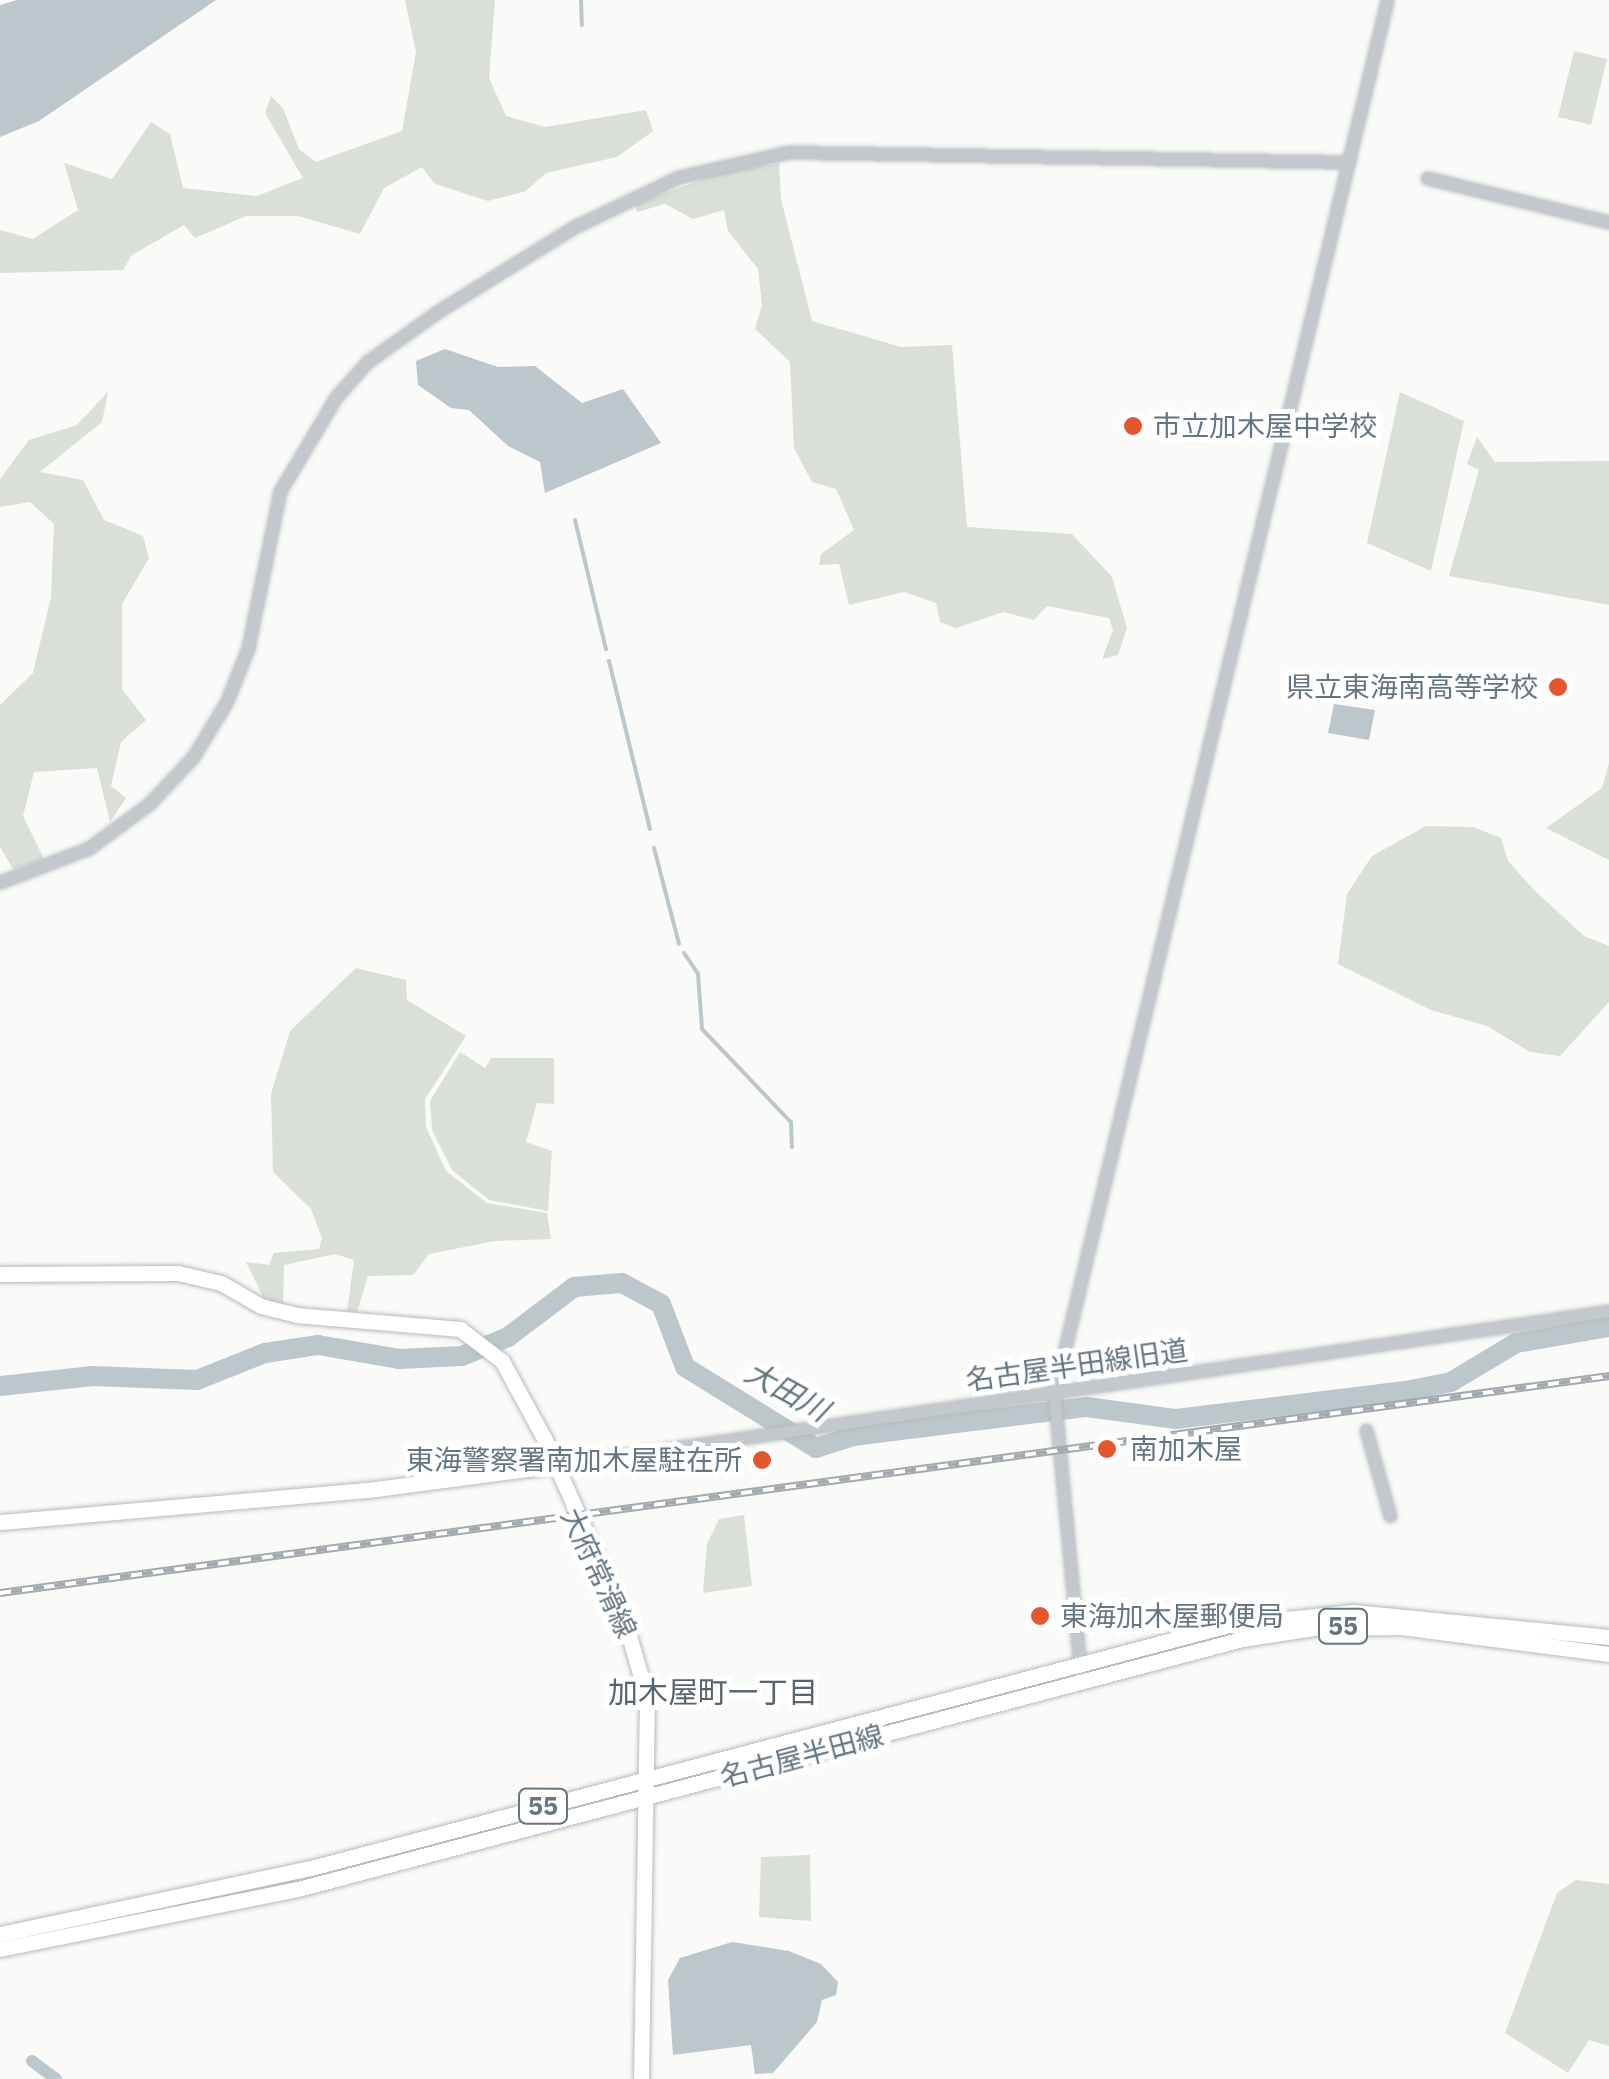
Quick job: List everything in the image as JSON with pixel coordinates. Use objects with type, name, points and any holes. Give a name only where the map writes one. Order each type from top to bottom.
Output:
[{"type":"main road","name":"大府常滑線","points":[[0,1274],[178,1273],[222,1283],[260,1306],[296,1315],[440,1324],[478,1340],[502,1361],[544,1438],[551,1466],[642,1670],[650,1739],[641,2079]]},
{"type":"main road","points":[[0,1522],[368,1490],[551,1466]]},
{"type":"main road","name":"名古屋半田線","points":[[0,1949],[298,1889],[646,1798],[1228,1625],[1318,1612],[1406,1614],[1609,1637]]},
{"type":"main road","name":"名古屋半田線","points":[[0,1934],[311,1868],[1081,1670],[1242,1638],[1353,1626],[1609,1654]]},
{"type":"street","points":[[1081,1670],[1054,1407],[1387,0]]},
{"type":"street","points":[[0,882],[88,848],[149,804],[193,757],[226,704],[248,648],[280,491],[336,397],[367,362],[437,312],[574,227],[680,178],[789,152],[1349,162]]},
{"type":"street","points":[[1427,178],[1609,222]]},
{"type":"street","name":"名古屋半田線旧道","points":[[551,1466],[798,1430],[1054,1407],[1609,1311]]},
{"type":"street","points":[[1366,1430],[1390,1516]]},
{"type":"shaded area","points":[[17,0],[216,0],[39,121],[0,137],[0,5]]},
{"type":"shaded area","points":[[405,0],[495,0],[489,78],[506,116],[545,127],[646,110],[653,131],[617,157],[546,173],[526,191],[488,201],[435,184],[422,167],[384,188],[360,234],[298,216],[246,216],[195,238],[184,225],[132,255],[123,270],[0,273],[0,230],[33,239],[78,210],[64,163],[112,179],[151,122],[170,134],[183,188],[257,196],[303,178],[265,113],[271,96],[283,108],[299,149],[316,162],[402,131],[416,52]]},
{"type":"shaded area","points":[[1574,51],[1607,59],[1591,125],[1558,117]]},
{"type":"shaded area","points":[[779,163],[781,199],[812,321],[901,347],[952,345],[967,527],[1072,534],[1112,577],[1127,628],[1118,655],[1102,659],[1113,630],[1109,618],[1047,606],[1034,620],[1003,612],[956,628],[940,622],[936,603],[904,592],[849,605],[839,564],[819,565],[821,554],[854,530],[836,489],[812,482],[794,448],[790,362],[755,329],[762,305],[758,269],[728,231],[724,210],[693,219],[665,204],[637,212],[635,204],[720,173]]},
{"type":"shaded area","points":[[445,349],[498,367],[535,366],[582,403],[623,389],[661,443],[545,493],[540,462],[508,446],[469,410],[451,408],[418,385],[416,361]]},
{"type":"shaded area","points":[[108,392],[102,422],[40,472],[83,480],[104,520],[143,536],[149,558],[122,604],[122,689],[146,720],[121,742],[111,786],[126,798],[110,822],[97,768],[34,772],[23,816],[44,859],[13,869],[0,847],[0,705],[33,673],[51,597],[54,524],[30,502],[0,507],[0,479],[29,440],[77,425]]},
{"type":"shaded area","points":[[1400,392],[1464,421],[1431,571],[1367,543]]},
{"type":"shaded area","points":[[1477,437],[1495,462],[1609,461],[1609,605],[1449,576],[1479,470],[1467,464]]},
{"type":"shaded area","points":[[1334,704],[1375,710],[1369,740],[1328,733]]},
{"type":"shaded area","points":[[1609,763],[1609,860],[1546,828],[1602,788]]},
{"type":"shaded area","points":[[1426,826],[1473,827],[1501,838],[1508,861],[1535,891],[1584,936],[1609,946],[1609,1002],[1560,1056],[1530,1052],[1487,1026],[1431,1010],[1338,964],[1347,894],[1372,856]]},
{"type":"shaded area","points":[[356,968],[406,980],[407,1000],[466,1036],[425,1099],[426,1127],[446,1171],[487,1203],[547,1213],[551,1239],[495,1241],[429,1254],[413,1275],[368,1276],[357,1312],[347,1311],[354,1260],[335,1254],[284,1265],[283,1307],[265,1301],[246,1262],[269,1265],[274,1253],[319,1249],[322,1238],[311,1209],[273,1172],[271,1094],[290,1031]]},
{"type":"shaded area","points":[[460,1052],[485,1068],[491,1058],[554,1058],[554,1104],[537,1103],[526,1142],[552,1151],[548,1211],[489,1200],[452,1170],[432,1130],[430,1101]]},
{"type":"shaded area","points":[[744,1515],[752,1586],[703,1593],[707,1544],[719,1519]]},
{"type":"shaded area","points":[[810,1855],[811,1921],[759,1917],[761,1857]]},
{"type":"shaded area","points":[[1576,1880],[1609,1884],[1609,2046],[1589,2040],[1568,2073],[1505,2033],[1557,1893]]},
{"type":"shaded area","points":[[732,1942],[789,1951],[821,1964],[838,1982],[836,1995],[822,2000],[817,2022],[773,2073],[755,2074],[751,2045],[673,2055],[668,1980],[680,1958]]},
{"type":"waterway","points":[[581,0],[582,25]]},
{"type":"waterway","points":[[575,520],[606,649]]},
{"type":"waterway","points":[[609,661],[650,829]]},
{"type":"waterway","points":[[654,848],[679,944]]},
{"type":"waterway","points":[[684,953],[698,974],[702,1029],[791,1122],[792,1147]]},
{"type":"waterway","name":"大田川","points":[[0,1386],[92,1376],[197,1380],[265,1353],[318,1345],[399,1359],[462,1356],[508,1337],[574,1287],[622,1283],[661,1304],[685,1367],[816,1448],[853,1436],[1087,1407],[1176,1419],[1411,1390],[1451,1382],[1516,1343],[1609,1327]]},
{"type":"waterway","points":[[32,2061],[56,2079]]},
{"type":"railway","points":[[0,1593],[1609,1376]]},
{"type":"place","name":"市立加木屋中学校","points":[[1133,426]]},
{"type":"place","name":"県立東海南高等学校","points":[[1558,687]]},
{"type":"place","name":"南加木屋","points":[[1107,1449]]},
{"type":"place","name":"東海警察署南加木屋駐在所","points":[[762,1460]]},
{"type":"place","name":"東海加木屋郵便局","points":[[1040,1616]]},
{"type":"district","name":"加木屋町一丁目","points":[[713,1692]]}]
